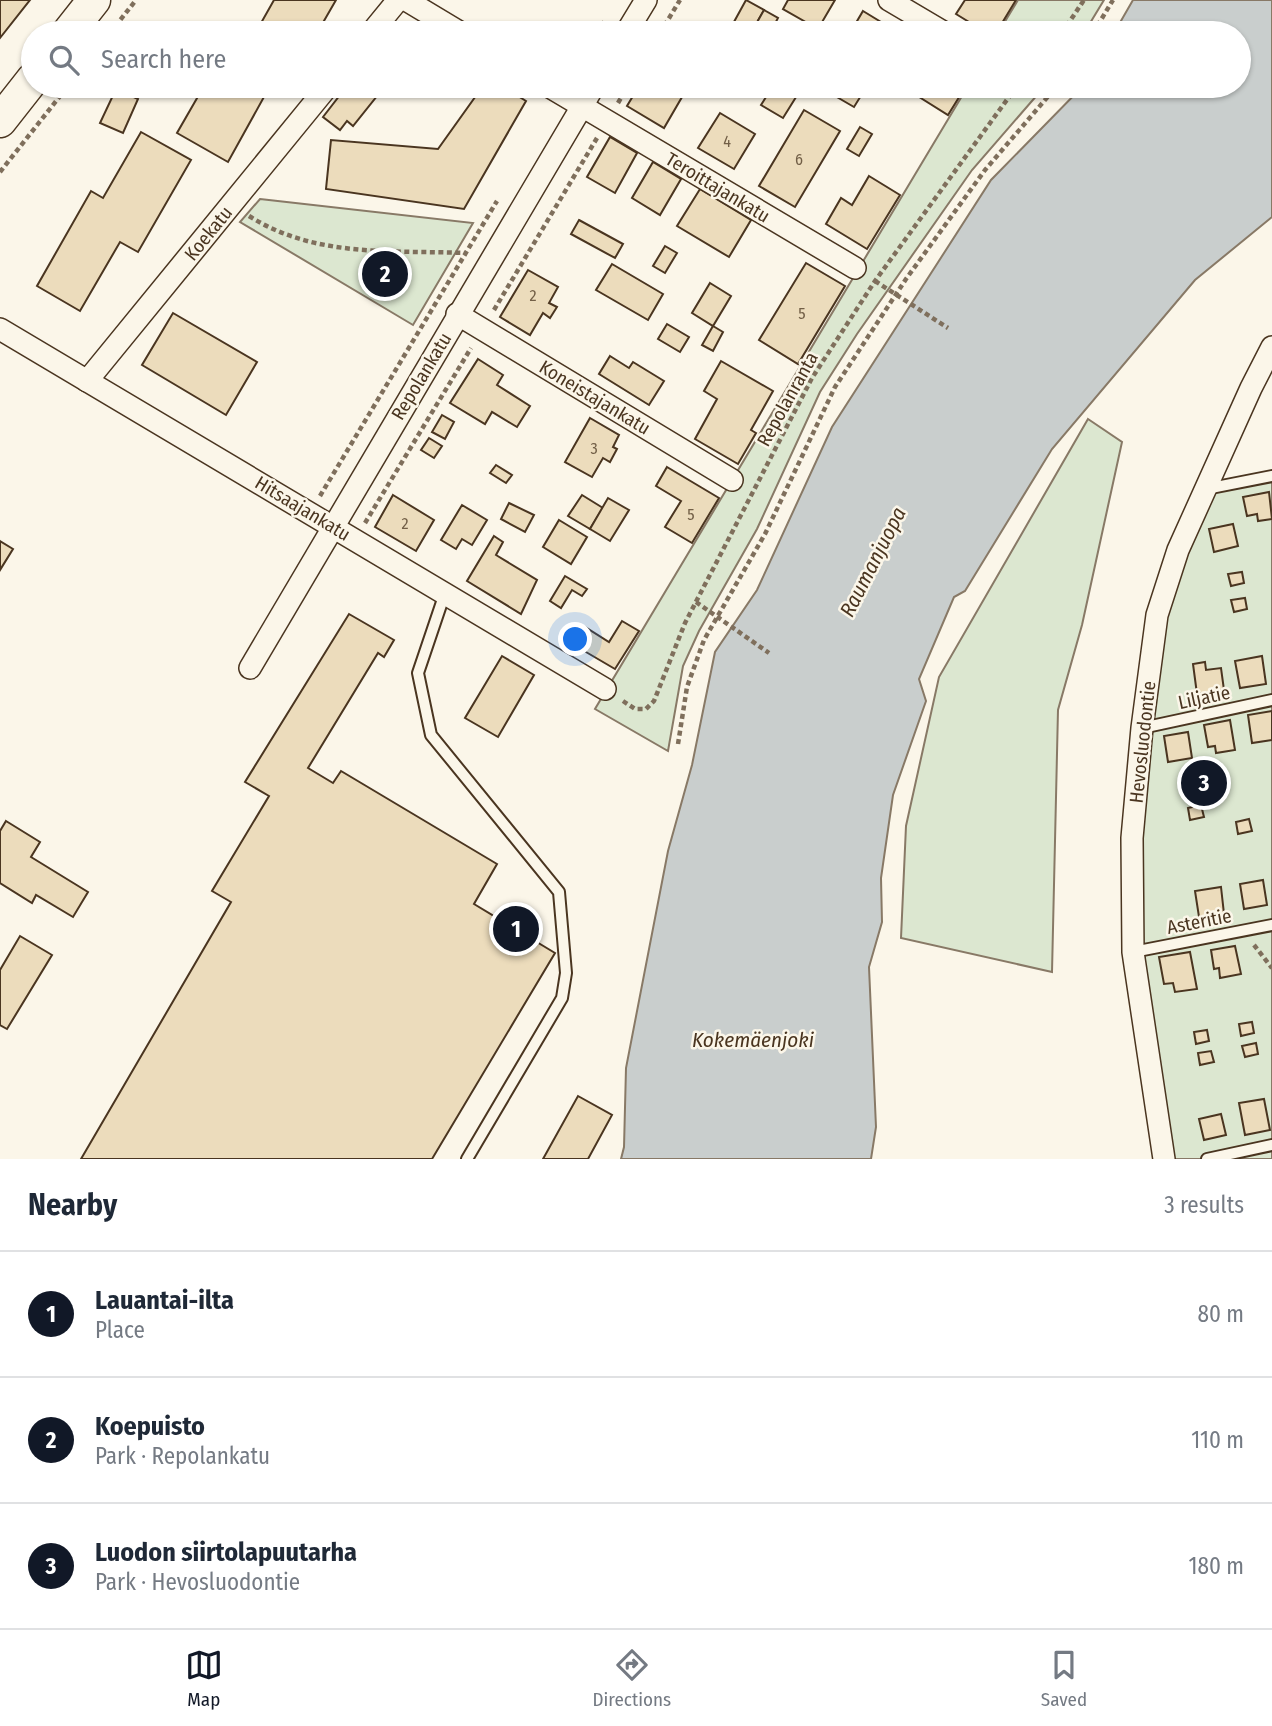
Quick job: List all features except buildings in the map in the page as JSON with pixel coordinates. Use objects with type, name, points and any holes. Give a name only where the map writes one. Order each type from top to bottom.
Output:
[{"type":"main road","points":[[77,21],[94,0]]},
{"type":"main road","points":[[0,121],[21,94]]},
{"type":"street","points":[[381,21],[398,0]]},
{"type":"street","points":[[407,0],[441,21]]},
{"type":"street","points":[[633,21],[646,0]]},
{"type":"street","points":[[889,0],[925,21]]},
{"type":"street","name":"Koekatu","points":[[87,381],[318,98]]},
{"type":"street","points":[[568,98],[582,106]]},
{"type":"street","name":"Repolankatu","points":[[250,668],[332,525],[587,98]]},
{"type":"street","name":"Teroittajankatu","points":[[582,106],[855,268]]},
{"type":"street","name":"Koneistajankatu","points":[[457,314],[732,480]]},
{"type":"street","name":"Hitsaajankatu","points":[[0,329],[605,689]]},
{"type":"street","name":"Hevosluodontie","points":[[1164,1159],[1133,952],[1132,838],[1142,728],[1157,615],[1178,550],[1272,347]]},
{"type":"lane","points":[[1205,489],[1272,476]]},
{"type":"lane","points":[[445,593],[418,673],[431,735],[559,892],[566,973],[562,998],[467,1159]]},
{"type":"lane","name":"Liljatie","points":[[1142,728],[1272,700]]},
{"type":"lane","name":"Asteritie","points":[[1133,952],[1272,925]]},
{"type":"lane","points":[[1207,1159],[1272,1145]]},
{"type":"path","points":[[119,21],[136,0]]},
{"type":"path","points":[[667,21],[680,0]]},
{"type":"path","points":[[1070,21],[1084,0]]},
{"type":"path","points":[[1101,21],[1114,0]]},
{"type":"path","points":[[0,172],[59,98]]},
{"type":"path","name":"Repolanranta","points":[[605,689],[635,709],[646,709],[654,701],[696,602],[812,378],[875,281],[1008,98]]},
{"type":"path","points":[[678,744],[687,687],[704,640],[765,534],[835,387],[985,170],[1047,98]]},
{"type":"path","points":[[231,204],[288,235],[322,246],[374,252],[466,253]]},
{"type":"path","points":[[875,281],[898,293],[948,328]]},
{"type":"path","points":[[696,602],[769,653]]},
{"type":"path","points":[[1243,931],[1272,968]]},
{"type":"green space","points":[[1018,0],[1104,0],[1091,21],[1005,21]]},
{"type":"green space","points":[[961,98],[1035,98],[972,170],[857,334],[820,392],[757,529],[699,631],[683,666],[668,751],[595,709]]},
{"type":"green space","points":[[260,199],[473,223],[413,325],[240,222]]},
{"type":"green space","points":[[1088,419],[1122,442],[1082,625],[1058,710],[1052,972],[901,938],[906,826],[939,677]]},
{"type":"green space","points":[[1272,476],[1272,1159],[1164,1159],[1133,952],[1157,615],[1205,489]]},
{"type":"water","name":"Kokemäenjoki","points":[[1133,0],[1272,0],[1272,217],[1195,280],[1052,449],[965,591],[954,597],[919,679],[926,701],[893,795],[881,878],[882,922],[869,967],[876,1127],[871,1159],[621,1159],[624,1147],[626,1068],[668,851],[692,765],[715,652],[757,590],[832,427],[991,180],[1071,98],[1251,98],[1251,21],[1121,21]]},
{"type":"place","name":"Koepuisto","points":[[385,274]]},
{"type":"place","name":"Luodon siirtolapuutarha","points":[[1204,783]]},
{"type":"place","name":"Lauantai-ilta","points":[[516,929]]},
{"type":"water label","name":"Raumanjuopa","points":[[873,562]]}]
